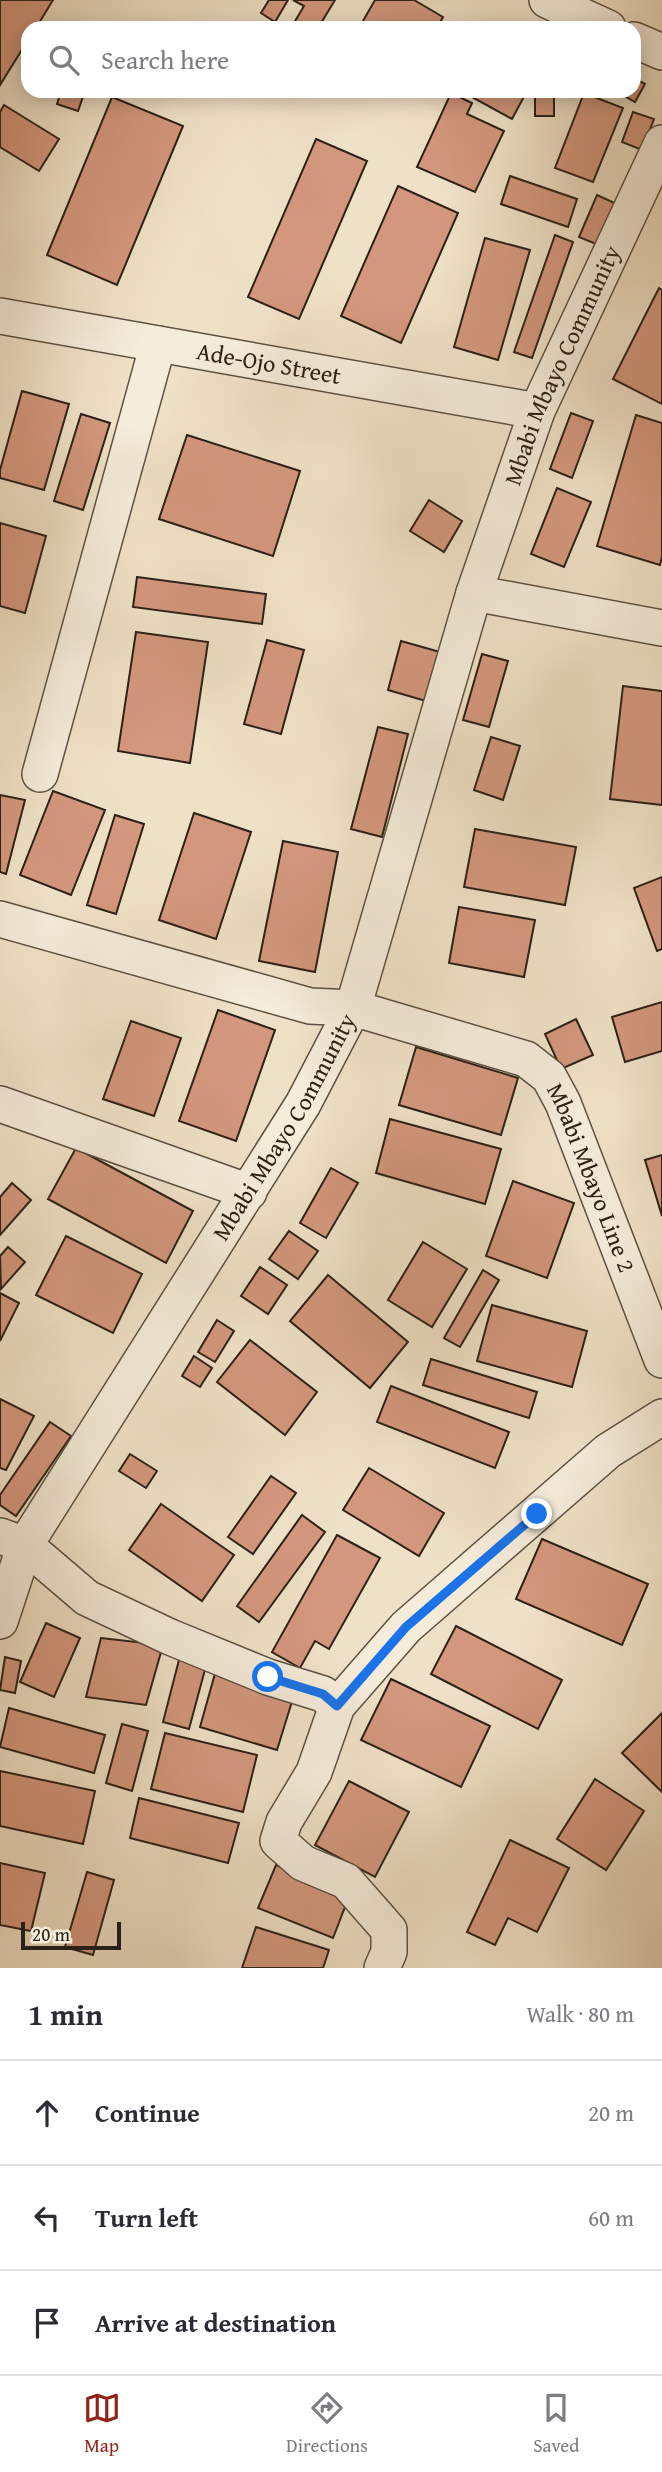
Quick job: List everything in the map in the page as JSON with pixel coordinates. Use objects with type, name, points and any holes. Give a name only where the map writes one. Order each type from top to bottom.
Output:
[{"type":"street","points":[[547,0],[593,21]]},
{"type":"street","points":[[641,43],[662,52]]},
{"type":"street","name":"Mbabi Mbayo Community","points":[[0,1621],[13,1540],[249,1192],[303,1104],[353,1008],[474,593],[537,411],[662,142]]},
{"type":"street","name":"Ade-Ojo Street","points":[[0,316],[537,411]]},
{"type":"street","points":[[40,774],[158,344]]},
{"type":"street","points":[[474,593],[662,628]]},
{"type":"street","name":"Mbabi Mbayo Line 2","points":[[0,919],[310,1006],[353,1008],[526,1059],[550,1077],[564,1103],[662,1360]]},
{"type":"street","points":[[0,1104],[249,1192]]},
{"type":"street","points":[[382,1968],[389,1952],[389,1930],[346,1881],[303,1863],[278,1841],[284,1822],[314,1772],[337,1706],[406,1627],[608,1451],[662,1417]]},
{"type":"street","points":[[13,1540],[87,1598],[170,1637],[268,1677],[323,1694],[337,1706]]},
{"type":"building","points":[[0,0],[53,0],[40,21],[21,21],[21,51],[0,85]]},
{"type":"building","points":[[269,0],[288,0],[276,21],[261,13]]},
{"type":"building","points":[[293,0],[335,0],[322,21],[295,21],[304,6]]},
{"type":"building","points":[[375,0],[414,0],[443,17],[441,21],[363,21]]},
{"type":"building","points":[[59,98],[83,98],[78,111],[57,104]]},
{"type":"building","points":[[112,98],[183,126],[117,285],[47,255]]},
{"type":"building","points":[[449,98],[462,98],[472,103],[467,114],[504,131],[475,192],[417,167]]},
{"type":"building","points":[[474,98],[523,98],[512,119]]},
{"type":"building","points":[[535,98],[554,98],[554,116],[535,116]]},
{"type":"building","points":[[582,98],[597,98],[623,108],[593,182],[555,168]]},
{"type":"building","points":[[4,105],[59,139],[39,171],[0,147],[0,112]]},
{"type":"building","points":[[633,112],[654,119],[642,150],[622,142]]},
{"type":"building","points":[[316,139],[367,161],[299,319],[248,297]]},
{"type":"building","points":[[510,176],[577,199],[568,227],[501,204]]},
{"type":"building","points":[[398,186],[458,213],[401,343],[341,316]]},
{"type":"building","points":[[597,195],[619,205],[601,246],[579,237]]},
{"type":"building","points":[[555,235],[573,242],[532,358],[514,352]]},
{"type":"building","points":[[485,238],[530,250],[498,360],[454,347]]},
{"type":"building","points":[[659,288],[662,290],[662,404],[613,379]]},
{"type":"building","points":[[22,391],[69,404],[44,490],[0,478]]},
{"type":"building","points":[[571,413],[593,421],[572,478],[550,469]]},
{"type":"building","points":[[81,414],[110,423],[83,510],[54,501]]},
{"type":"building","points":[[636,415],[662,423],[660,565],[597,546]]},
{"type":"building","points":[[187,435],[300,471],[273,556],[159,519]]},
{"type":"building","points":[[557,488],[591,502],[564,567],[531,554]]},
{"type":"building","points":[[429,500],[462,521],[444,552],[410,531]]},
{"type":"building","points":[[0,523],[46,536],[25,613],[0,606]]},
{"type":"building","points":[[137,577],[266,594],[262,624],[133,607]]},
{"type":"building","points":[[136,632],[208,642],[190,763],[118,751]]},
{"type":"building","points":[[267,640],[304,650],[281,734],[244,724]]},
{"type":"building","points":[[401,641],[440,652],[426,701],[388,690]]},
{"type":"building","points":[[482,654],[508,661],[489,727],[463,720]]},
{"type":"building","points":[[623,686],[662,691],[662,805],[610,799]]},
{"type":"building","points":[[378,727],[408,734],[382,837],[351,829]]},
{"type":"building","points":[[491,737],[520,746],[503,800],[474,790]]},
{"type":"building","points":[[53,791],[105,810],[71,895],[20,875]]},
{"type":"building","points":[[0,795],[25,800],[6,874],[0,872]]},
{"type":"building","points":[[194,813],[251,832],[216,939],[159,920]]},
{"type":"building","points":[[115,815],[144,824],[116,914],[87,905]]},
{"type":"building","points":[[475,829],[576,847],[565,905],[464,887]]},
{"type":"building","points":[[283,841],[338,852],[315,972],[259,961]]},
{"type":"building","points":[[662,877],[662,949],[657,951],[634,888]]},
{"type":"building","points":[[459,907],[535,920],[524,977],[449,963]]},
{"type":"building","points":[[662,1002],[662,1051],[625,1062],[612,1017]]},
{"type":"building","points":[[218,1010],[275,1030],[236,1141],[179,1121]]},
{"type":"building","points":[[576,1019],[593,1055],[561,1069],[545,1034]]},
{"type":"building","points":[[131,1021],[181,1038],[154,1116],[103,1099]]},
{"type":"building","points":[[416,1047],[518,1078],[501,1135],[399,1105]]},
{"type":"building","points":[[390,1119],[501,1149],[485,1204],[376,1173]]},
{"type":"building","points":[[76,1148],[193,1211],[166,1263],[48,1199]]},
{"type":"building","points":[[662,1155],[662,1216],[645,1160]]},
{"type":"building","points":[[331,1168],[358,1183],[326,1238],[300,1223]]},
{"type":"building","points":[[513,1181],[574,1203],[547,1278],[486,1256]]},
{"type":"building","points":[[12,1183],[31,1200],[0,1235],[0,1197]]},
{"type":"building","points":[[289,1231],[318,1251],[298,1279],[269,1259]]},
{"type":"building","points":[[66,1236],[142,1274],[113,1333],[36,1295]]},
{"type":"building","points":[[423,1242],[467,1269],[432,1327],[388,1300]]},
{"type":"building","points":[[8,1247],[25,1262],[1,1289],[0,1256]]},
{"type":"building","points":[[260,1267],[287,1285],[268,1314],[241,1296]]},
{"type":"building","points":[[483,1270],[499,1280],[460,1347],[444,1338]]},
{"type":"building","points":[[328,1275],[408,1342],[370,1388],[290,1321]]},
{"type":"building","points":[[0,1293],[19,1303],[0,1341]]},
{"type":"building","points":[[492,1305],[587,1331],[572,1387],[477,1361]]},
{"type":"building","points":[[217,1320],[234,1331],[215,1362],[198,1352]]},
{"type":"building","points":[[250,1340],[317,1392],[285,1435],[217,1382]]},
{"type":"building","points":[[194,1356],[212,1368],[200,1387],[182,1376]]},
{"type":"building","points":[[431,1359],[537,1392],[529,1418],[423,1385]]},
{"type":"building","points":[[391,1386],[509,1432],[495,1468],[377,1422]]},
{"type":"building","points":[[0,1399],[34,1416],[6,1470],[0,1468]]},
{"type":"building","points":[[50,1422],[71,1436],[16,1516],[0,1505],[0,1495]]},
{"type":"building","points":[[130,1454],[157,1471],[146,1488],[119,1471]]},
{"type":"building","points":[[369,1468],[444,1513],[419,1556],[343,1510]]},
{"type":"building","points":[[271,1476],[296,1493],[253,1554],[228,1537]]},
{"type":"building","points":[[161,1504],[234,1555],[202,1601],[129,1550]]},
{"type":"building","points":[[302,1515],[325,1532],[259,1622],[237,1606]]},
{"type":"building","points":[[337,1535],[380,1558],[329,1649],[315,1641],[300,1668],[272,1652]]},
{"type":"building","points":[[542,1539],[648,1584],[622,1645],[516,1599]]},
{"type":"building","points":[[46,1623],[80,1638],[54,1697],[20,1682]]},
{"type":"building","points":[[456,1626],[562,1680],[538,1729],[431,1674]]},
{"type":"building","points":[[101,1638],[163,1645],[146,1705],[86,1697]]},
{"type":"building","points":[[180,1656],[207,1662],[189,1729],[163,1722]]},
{"type":"building","points":[[5,1657],[21,1661],[15,1693],[0,1690]]},
{"type":"building","points":[[216,1670],[294,1695],[277,1750],[200,1727]]},
{"type":"building","points":[[391,1679],[490,1726],[461,1787],[361,1740]]},
{"type":"building","points":[[9,1708],[105,1735],[94,1773],[0,1747]]},
{"type":"building","points":[[662,1713],[662,1792],[622,1753]]},
{"type":"building","points":[[122,1724],[148,1731],[132,1791],[106,1783]]},
{"type":"building","points":[[165,1733],[257,1755],[243,1812],[151,1789]]},
{"type":"building","points":[[0,1771],[95,1791],[83,1844],[0,1826]]},
{"type":"building","points":[[595,1779],[644,1811],[606,1870],[557,1839]]},
{"type":"building","points":[[349,1781],[409,1812],[375,1877],[315,1845]]},
{"type":"building","points":[[139,1798],[239,1823],[228,1863],[130,1838]]},
{"type":"building","points":[[510,1840],[569,1868],[537,1932],[508,1918],[495,1945],[467,1932]]},
{"type":"building","points":[[0,1863],[45,1873],[31,1931],[0,1925]]},
{"type":"building","points":[[276,1865],[350,1894],[333,1938],[258,1908]]},
{"type":"building","points":[[87,1872],[114,1880],[93,1955],[65,1947]]},
{"type":"building","points":[[256,1927],[329,1950],[323,1968],[242,1968]]},
{"type":"route","points":[[268,1677],[323,1694],[337,1706],[406,1627],[537,1514]]}]
